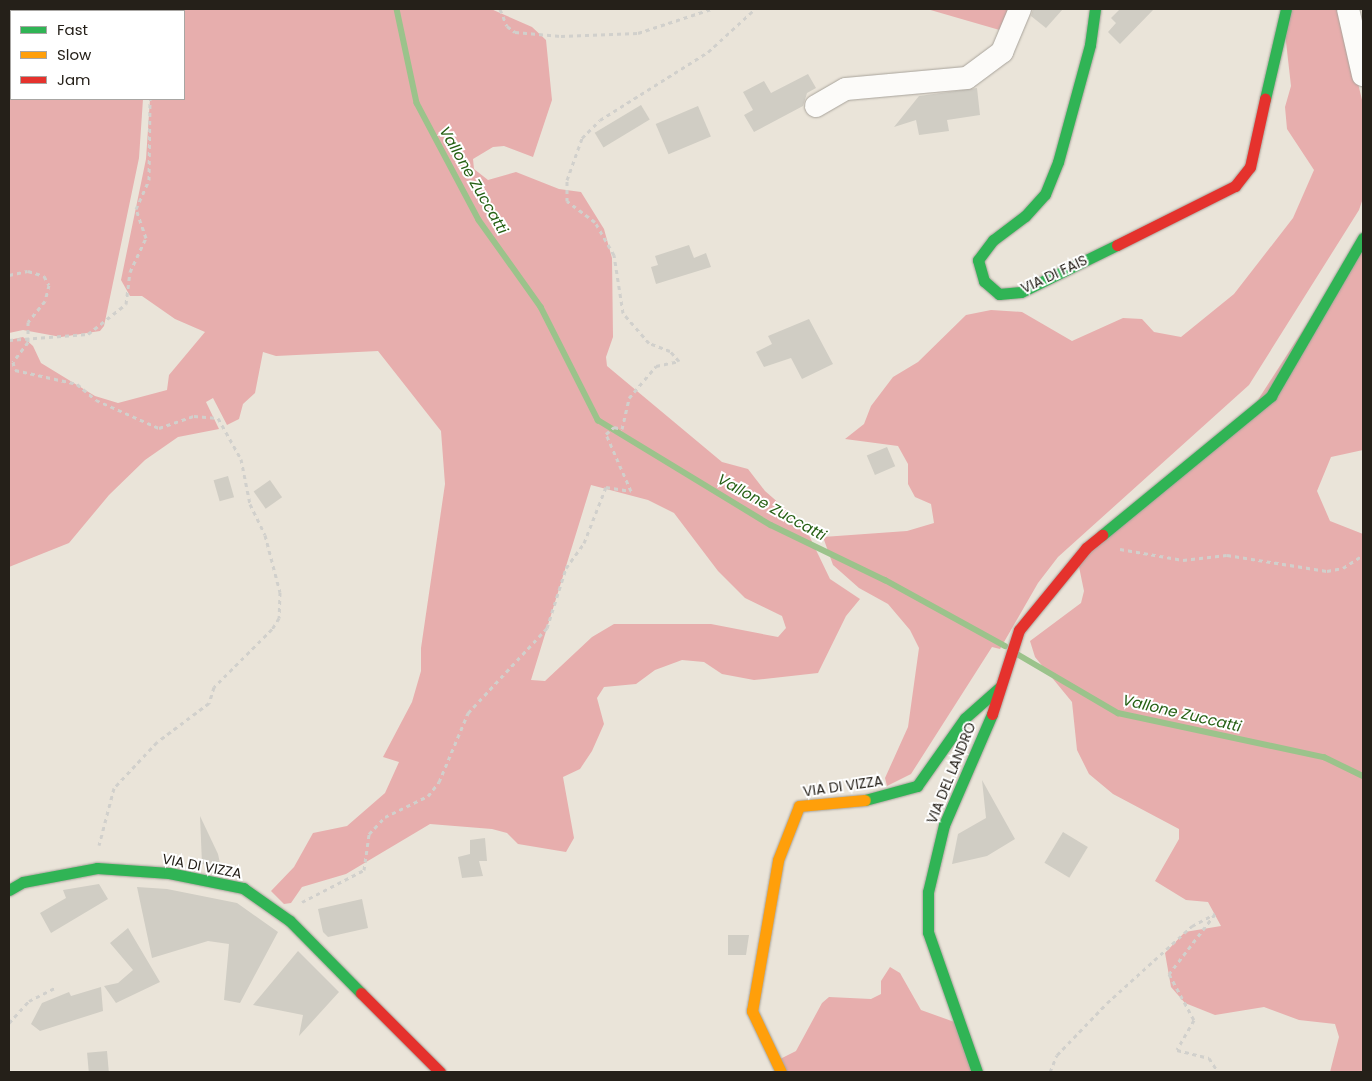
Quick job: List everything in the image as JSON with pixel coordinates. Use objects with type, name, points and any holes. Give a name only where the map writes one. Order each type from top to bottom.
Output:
[{"type":"street","points":[[816,106],[846,90],[967,78],[1002,52],[1020,9]]},
{"type":"street","name":"VIA DI FAIS","points":[[1094,9],[1090,45],[1058,162],[1045,194],[1025,216],[993,240],[978,260],[984,281],[999,294],[1021,292],[1235,186],[1250,167],[1286,9]]},
{"type":"street","points":[[1348,9],[1363,75]]},
{"type":"street","points":[[1090,545],[1271,396],[1363,238]]},
{"type":"street","name":"VIA DEL LANDRO","points":[[977,1072],[928,932],[928,892],[944,825],[1000,687],[1018,634],[1090,545]]},
{"type":"street","name":"VIA DI VIZZA","points":[[781,1072],[752,1011],[778,860],[799,806],[880,799],[917,786],[965,718],[1000,687]]},
{"type":"street","name":"VIA DI VIZZA","points":[[9,890],[23,882],[105,869],[169,873],[242,888],[288,920],[440,1072]]},
{"type":"path","points":[[500,9],[507,26],[515,32],[561,36],[638,33],[711,9]]},
{"type":"path","points":[[288,920],[301,903],[364,870],[370,834],[384,817],[428,796],[439,782],[468,714],[547,628],[566,568],[584,543],[606,487],[631,491],[606,434],[614,427],[622,429],[629,398],[656,366],[679,361],[670,351],[650,343],[623,312],[614,254],[595,222],[567,201],[567,180],[582,138],[600,120],[708,52],[755,9]]},
{"type":"path","points":[[9,340],[28,336],[88,334],[126,304],[130,272],[146,238],[136,209],[149,180],[150,100]]},
{"type":"path","points":[[9,276],[28,271],[44,276],[49,285],[45,301],[28,322],[28,336],[13,362],[15,370],[77,384],[96,400],[159,428],[194,416],[218,418],[241,459],[250,504],[265,535],[280,592],[279,618],[272,629],[214,687],[210,703],[157,742],[114,788],[104,813],[98,852],[105,869]]},
{"type":"path","points":[[1090,545],[1183,560],[1226,555],[1327,571],[1343,568],[1363,555]]},
{"type":"path","points":[[1050,1072],[1057,1055],[1107,1003],[1192,926],[1215,914],[1169,974],[1194,1020],[1177,1050],[1209,1058],[1218,1072]]},
{"type":"path","points":[[9,1023],[29,1001],[54,988]]},
{"type":"shaded area","points":[[9,9],[491,9],[532,27],[546,40],[552,100],[533,157],[504,146],[493,147],[473,159],[474,169],[488,180],[516,172],[559,189],[581,192],[604,229],[612,258],[613,337],[606,357],[607,366],[722,462],[748,469],[765,491],[804,525],[830,579],[860,599],[846,616],[818,673],[754,680],[722,674],[704,662],[682,660],[655,670],[636,684],[604,687],[597,698],[604,724],[592,751],[580,769],[563,777],[574,838],[566,852],[518,844],[507,833],[492,829],[430,824],[346,874],[302,887],[291,903],[284,904],[271,891],[294,867],[313,833],[347,826],[385,793],[399,762],[383,757],[412,702],[421,671],[421,648],[445,484],[441,431],[378,351],[276,356],[263,352],[255,393],[243,404],[239,419],[227,425],[213,398],[206,402],[219,429],[178,437],[145,460],[109,495],[69,543],[9,567],[9,340],[23,337],[33,346],[41,363],[95,396],[118,403],[167,390],[169,375],[205,332],[175,319],[142,296],[130,296],[121,280],[146,159],[150,100],[185,100],[185,10],[10,10],[10,100],[143,100],[139,158],[104,326],[100,331],[61,337],[23,330],[9,333]],"holes":[[[591,485],[648,500],[674,513],[718,571],[745,598],[782,616],[786,628],[778,637],[711,624],[614,624],[592,637],[545,681],[531,680]]]},
{"type":"shaded area","points":[[927,9],[1012,9],[1003,31]]},
{"type":"shaded area","points":[[1290,9],[1340,9],[1363,104],[1363,198],[1359,210],[1249,385],[1058,557],[1038,583],[1000,649],[992,647],[911,774],[887,786],[885,778],[908,727],[919,648],[910,630],[888,604],[859,588],[833,565],[823,537],[907,531],[934,523],[931,504],[915,497],[908,484],[908,464],[898,446],[845,439],[864,424],[871,406],[893,377],[918,362],[966,315],[991,310],[1022,312],[1072,341],[1123,318],[1142,319],[1154,332],[1181,337],[1234,294],[1293,218],[1314,170],[1287,129],[1285,107],[1291,86],[1285,33]]},
{"type":"shaded area","points":[[1363,237],[1363,450],[1331,457],[1317,491],[1330,521],[1363,534],[1363,1072],[1330,1072],[1339,1037],[1335,1024],[1299,1020],[1264,1007],[1215,1015],[1185,1003],[1171,987],[1165,953],[1185,932],[1221,926],[1208,902],[1186,900],[1155,881],[1179,839],[1179,829],[1113,794],[1089,774],[1077,750],[1072,702],[1035,657],[1030,641],[1081,603],[1084,591],[1078,562],[1254,406]]},
{"type":"shaded area","points":[[890,967],[900,973],[921,1010],[960,1024],[976,1072],[781,1072],[776,1061],[796,1051],[822,1003],[829,997],[871,999],[881,994],[881,981]]},
{"type":"building","points":[[1033,9],[1063,9],[1046,28],[1031,16]]},
{"type":"building","points":[[1120,9],[1154,9],[1120,44],[1108,32],[1116,23],[1111,18]]},
{"type":"building","points":[[808,74],[816,88],[807,93],[803,106],[754,132],[744,115],[753,110],[743,92],[764,81],[771,93]]},
{"type":"building","points":[[977,88],[980,115],[947,120],[949,131],[919,135],[916,120],[894,127],[919,96]]},
{"type":"building","points":[[641,105],[650,120],[603,147],[595,133]]},
{"type":"building","points":[[698,106],[711,136],[669,154],[656,124]]},
{"type":"building","points":[[689,245],[694,258],[706,253],[711,267],[656,284],[651,267],[658,265],[655,256]]},
{"type":"building","points":[[809,319],[833,364],[802,379],[791,358],[764,367],[756,352],[772,344],[768,336]]},
{"type":"building","points":[[887,447],[895,466],[875,475],[867,456]]},
{"type":"building","points":[[228,476],[234,497],[220,501],[214,480]]},
{"type":"building","points":[[270,480],[282,497],[266,509],[254,491]]},
{"type":"building","points":[[982,780],[1015,839],[987,856],[952,864],[958,834],[986,818]]},
{"type":"building","points":[[200,816],[218,854],[221,868],[202,864]]},
{"type":"building","points":[[1063,832],[1088,847],[1069,878],[1044,863]]},
{"type":"building","points":[[485,838],[487,861],[479,861],[483,876],[462,878],[458,857],[470,854],[470,840]]},
{"type":"building","points":[[99,884],[108,899],[51,933],[40,913],[66,898],[63,890]]},
{"type":"building","points":[[137,887],[167,889],[237,903],[278,932],[240,1003],[224,1000],[229,944],[208,941],[152,958]]},
{"type":"building","points":[[362,899],[368,928],[328,937],[323,932],[318,909]]},
{"type":"building","points":[[128,928],[160,982],[116,1003],[104,986],[118,983],[133,970],[110,943]]},
{"type":"building","points":[[728,935],[749,935],[746,955],[728,955]]},
{"type":"building","points":[[298,951],[339,992],[299,1036],[303,1015],[253,1005]]},
{"type":"building","points":[[101,987],[103,1011],[40,1031],[31,1024],[42,1003],[69,992],[71,996]]},
{"type":"building","points":[[107,1051],[109,1072],[89,1072],[87,1053]]},
{"type":"waterway","name":"Vallone Zuccatti","points":[[397,9],[417,103],[479,220],[541,307],[598,420],[771,525],[885,580],[1005,646]]},
{"type":"waterway","name":"Vallone Zuccatti","points":[[1019,655],[1118,713],[1324,757],[1363,776]]},
{"type":"traffic: fast","points":[[1095,9],[1090,45],[1058,162],[1045,194],[1025,216],[993,240],[978,260],[984,281],[999,294],[1021,292],[1117,245]]},
{"type":"traffic: fast","points":[[1265,99],[1286,9]]},
{"type":"traffic: fast","points":[[1102,535],[1271,396],[1363,238]]},
{"type":"traffic: fast","points":[[865,800],[917,786],[965,718],[1000,687]]},
{"type":"traffic: fast","points":[[977,1072],[928,932],[928,892],[944,825],[992,714]]},
{"type":"traffic: fast","points":[[9,890],[23,882],[97,868],[169,873],[243,888],[290,921],[361,993]]},
{"type":"traffic: slow","points":[[781,1072],[752,1011],[778,860],[799,806],[865,800]]},
{"type":"traffic: jam","points":[[1117,245],[1235,186],[1250,167],[1265,99]]},
{"type":"traffic: jam","points":[[992,714],[1019,630],[1086,548],[1102,535]]},
{"type":"traffic: jam","points":[[361,993],[440,1072]]}]
